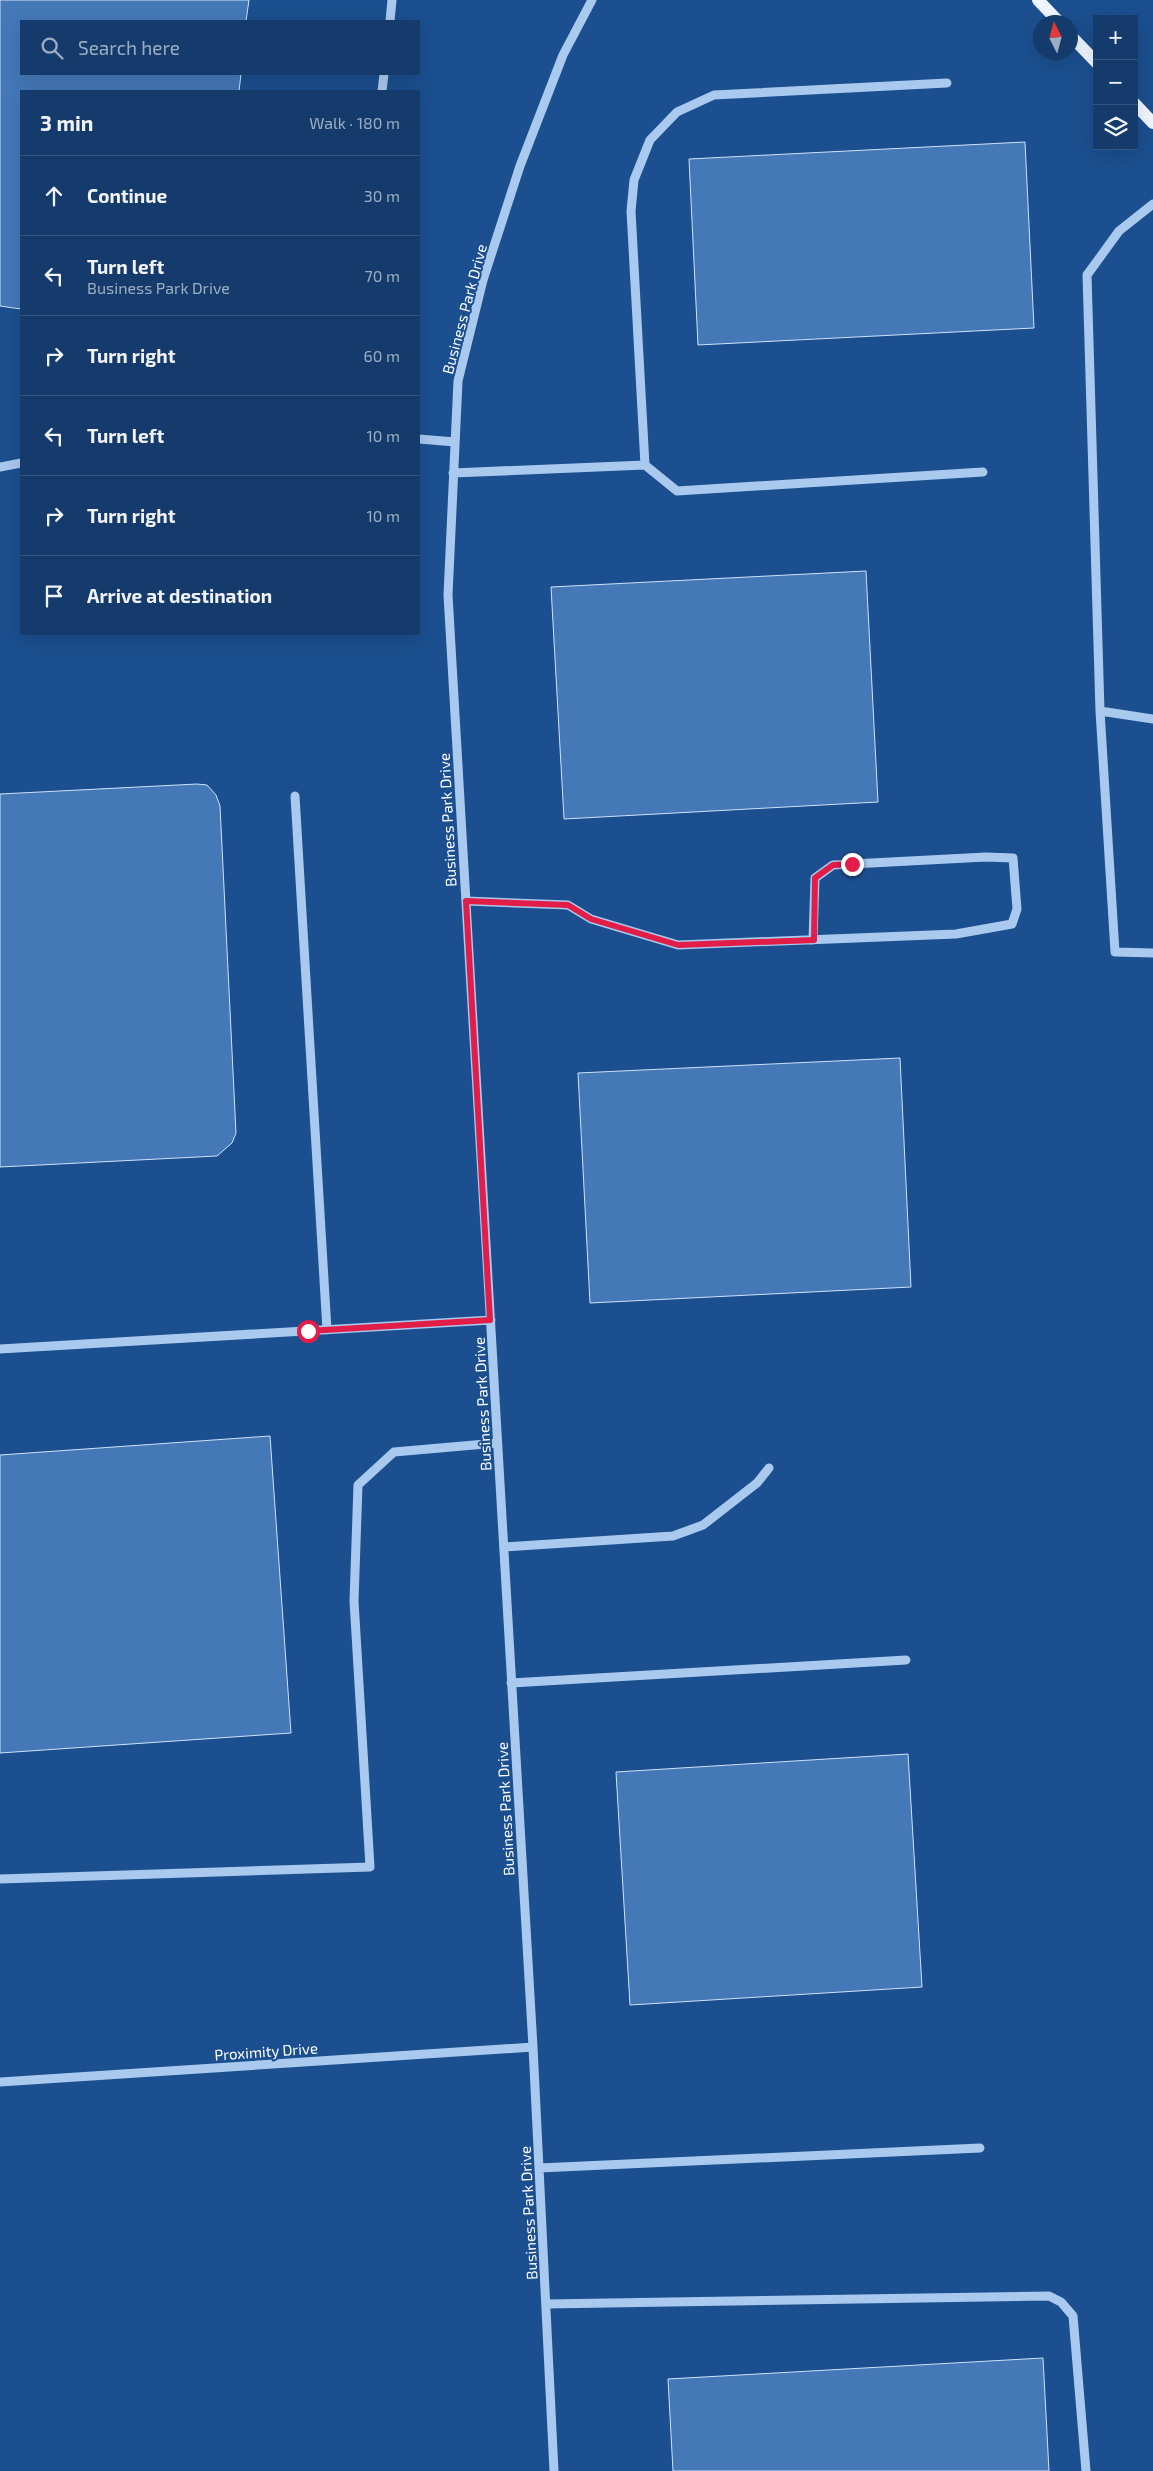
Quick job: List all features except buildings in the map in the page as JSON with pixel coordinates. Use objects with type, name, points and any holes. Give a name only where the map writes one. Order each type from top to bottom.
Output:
[{"type":"main road","points":[[1038,0],[1052,15]]},
{"type":"main road","points":[[1078,43],[1094,60]]},
{"type":"main road","points":[[1136,105],[1153,123]]},
{"type":"street","points":[[390,20],[392,0]]},
{"type":"street","name":"Business Park Drive","points":[[554,2471],[533,2047],[448,595],[458,381],[483,280],[520,166],[563,55],[592,0]]},
{"type":"street","points":[[382,90],[384,75]]},
{"type":"street","points":[[645,465],[631,211],[634,180],[650,140],[677,112],[714,95],[947,83]]},
{"type":"street","points":[[1153,204],[1119,231],[1087,275],[1100,712],[1115,952],[1153,954]]},
{"type":"street","points":[[420,439],[455,442]]},
{"type":"street","points":[[0,467],[20,463]]},
{"type":"street","points":[[453,473],[645,465],[677,492],[983,472]]},
{"type":"street","points":[[1100,712],[1153,718]]},
{"type":"street","points":[[295,796],[327,1330]]},
{"type":"street","points":[[466,901],[568,905],[591,919],[678,945],[814,940],[956,934],[1012,924],[1017,909],[1012,858],[986,857],[833,865],[815,878],[814,940]]},
{"type":"street","points":[[0,1350],[490,1320]]},
{"type":"street","points":[[0,1878],[370,1867],[354,1601],[358,1485],[394,1452],[498,1443]]},
{"type":"street","points":[[504,1547],[673,1536],[703,1525],[757,1483],[769,1468]]},
{"type":"street","points":[[511,1683],[906,1660]]},
{"type":"street","name":"Proximity Drive","points":[[0,2082],[533,2047]]},
{"type":"street","points":[[539,2168],[980,2148]]},
{"type":"street","points":[[546,2304],[1049,2296],[1061,2302],[1073,2316],[1086,2471]]},
{"type":"route","points":[[308,1331],[490,1320],[466,901],[568,905],[591,919],[678,945],[814,940],[815,878],[833,865],[852,864]]}]
